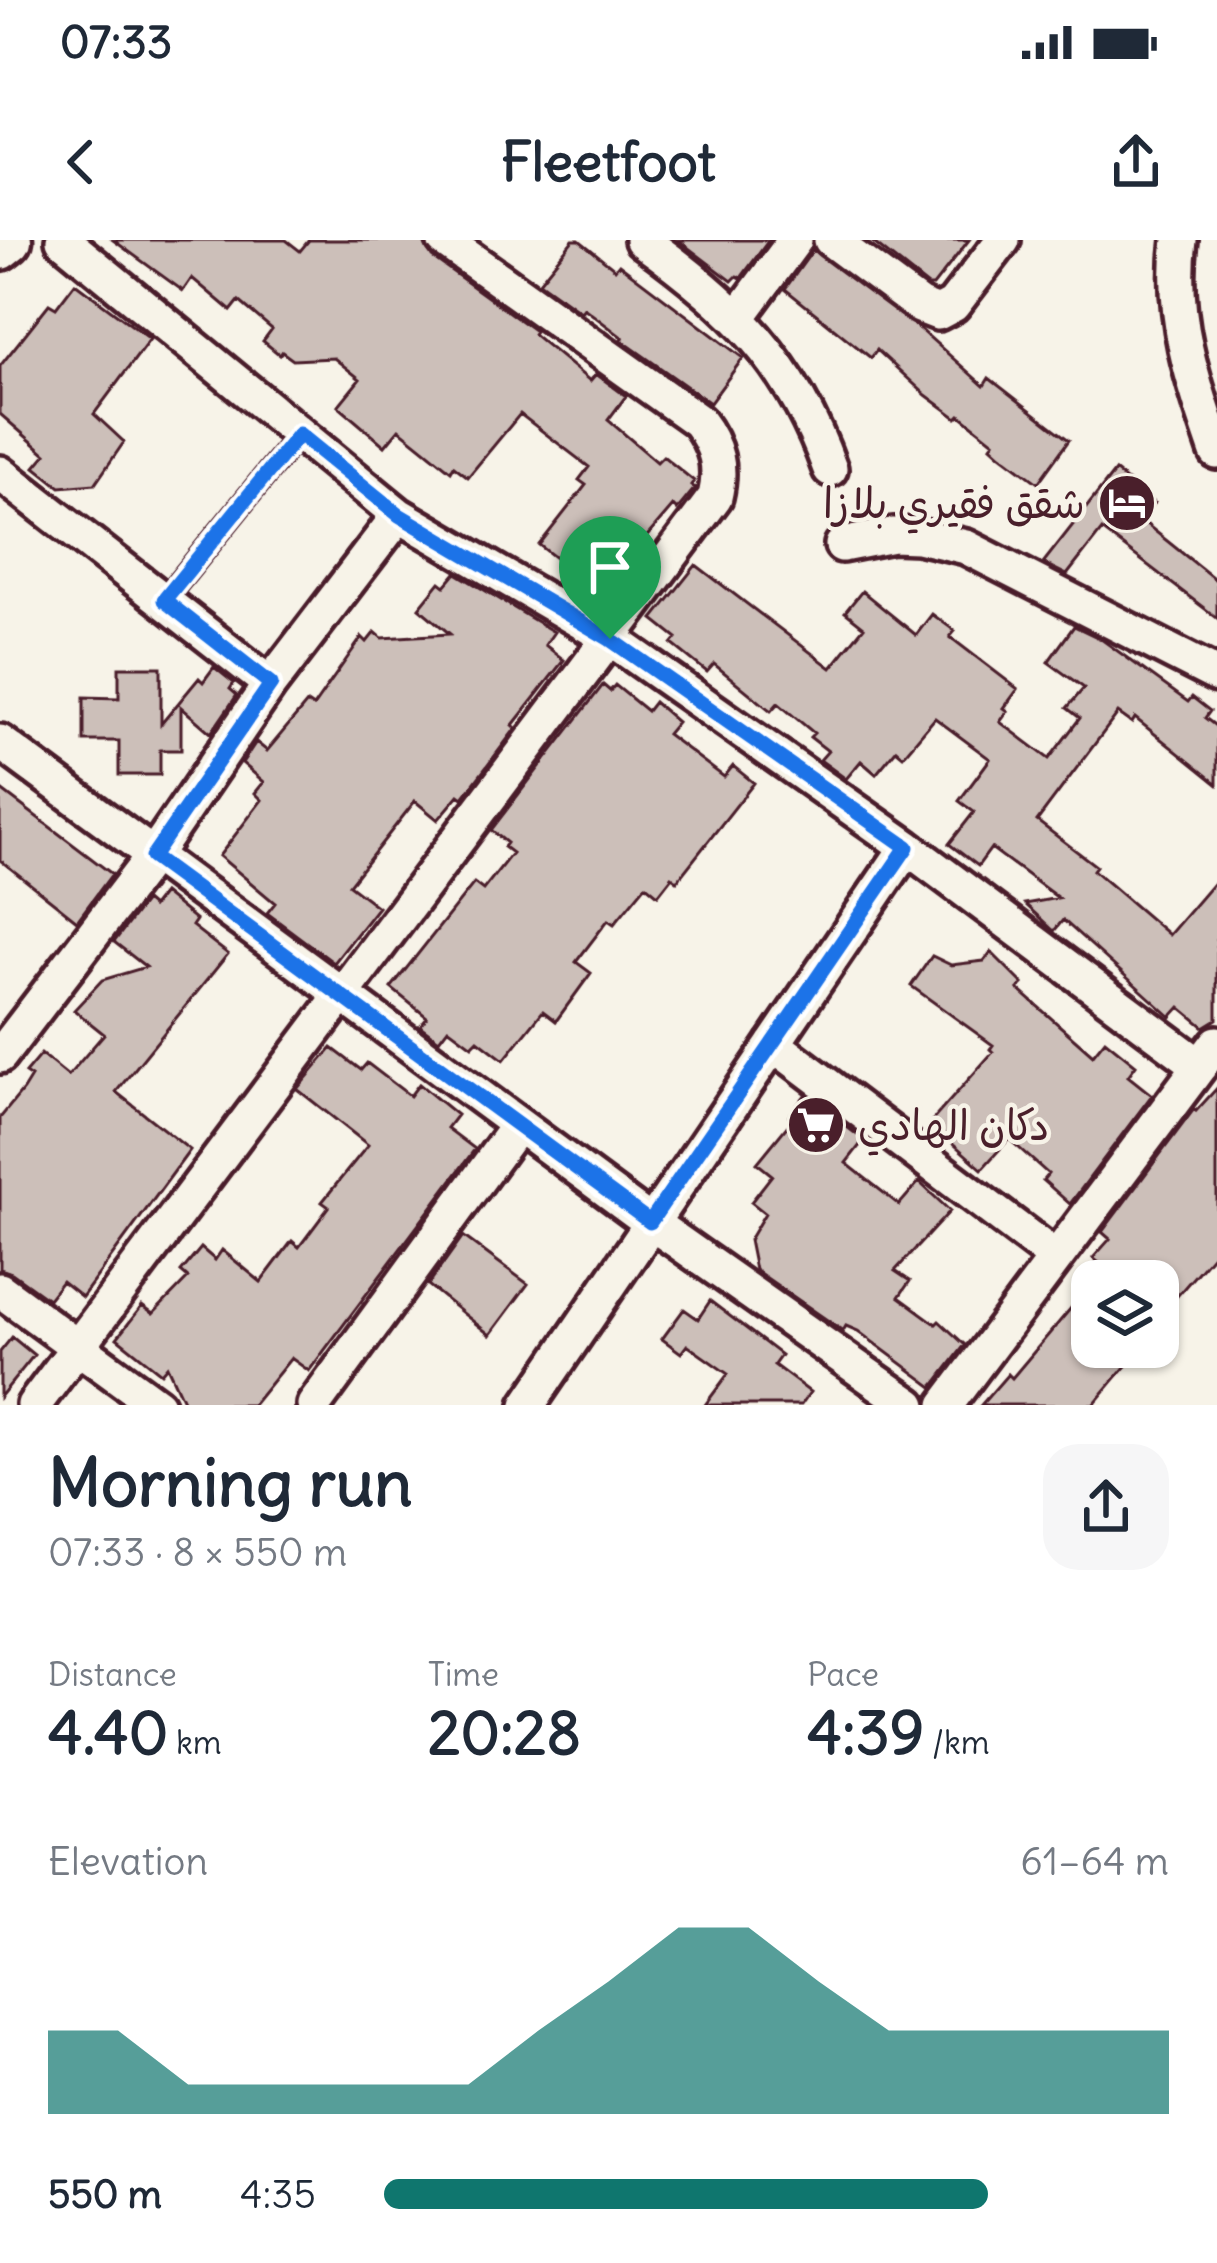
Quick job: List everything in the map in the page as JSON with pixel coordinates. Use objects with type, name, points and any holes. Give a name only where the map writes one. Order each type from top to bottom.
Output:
[{"type":"street","points":[[0,248],[10,240]]},
{"type":"street","points":[[63,240],[399,515],[610,639],[1208,1055],[946,1405]]},
{"type":"street","points":[[34,1405],[715,497],[719,477],[710,438],[682,409],[443,240]]},
{"type":"street","points":[[643,240],[739,316],[793,387],[830,469]]},
{"type":"street","points":[[739,316],[795,240]]},
{"type":"street","points":[[831,240],[920,307],[938,313],[953,305],[1001,241]]},
{"type":"street","points":[[1180,240],[1180,328],[1192,381],[1217,452]]},
{"type":"street","points":[[0,472],[271,684]]},
{"type":"street","points":[[5,1042],[152,857],[271,684],[399,515]]},
{"type":"street","points":[[842,545],[892,535],[931,538],[966,548],[1217,674]]},
{"type":"street","points":[[0,742],[650,1222],[910,1405]]},
{"type":"street","points":[[528,1405],[907,847]]},
{"type":"street","points":[[773,1044],[1056,1258]]},
{"type":"street","points":[[314,1405],[518,1125]]},
{"type":"street","points":[[0,1290],[157,1405]]},
{"type":"lane","points":[[164,600],[299,434]]},
{"type":"building","points":[[113,240],[286,240],[300,251],[309,240],[423,240],[432,257],[535,331],[590,381],[596,374],[626,396],[608,420],[657,462],[663,456],[694,481],[695,488],[637,548],[643,552],[607,598],[539,545],[586,485],[579,480],[589,467],[520,414],[468,477],[454,466],[451,471],[399,429],[385,446],[338,406],[360,379],[334,358],[293,360],[280,355],[263,341],[272,329],[239,301],[231,311],[192,278],[183,291]]},
{"type":"building","points":[[573,240],[615,269],[619,264],[743,358],[710,403],[584,308],[581,312],[539,282]]},
{"type":"building","points":[[678,240],[769,240],[741,278],[732,281]]},
{"type":"building","points":[[870,240],[969,240],[933,286],[928,286]]},
{"type":"building","points":[[813,250],[920,329],[984,386],[989,378],[1069,440],[1038,483],[877,350],[871,358],[785,289]]},
{"type":"building","points":[[75,283],[150,339],[94,414],[124,442],[95,484],[60,487],[35,467],[46,454],[0,414],[0,366],[49,304],[56,308]]},
{"type":"building","points":[[1115,471],[1154,503],[1141,520],[1217,581],[1217,618],[1102,530],[1067,575],[1043,563]]},
{"type":"building","points":[[696,565],[831,668],[864,627],[845,612],[862,591],[916,635],[932,614],[955,631],[950,637],[1018,689],[1000,722],[1049,759],[1080,718],[1067,708],[1084,688],[1048,662],[1074,626],[1101,639],[1188,702],[1192,697],[1210,711],[1205,718],[1217,727],[1217,784],[1135,718],[1132,723],[1118,713],[1037,821],[1096,866],[1093,870],[1169,935],[1217,879],[1217,1019],[1204,1027],[1180,1007],[1171,1017],[1063,920],[1054,931],[1025,904],[1058,898],[991,848],[978,866],[949,844],[974,812],[959,801],[990,759],[935,718],[903,756],[896,750],[876,774],[861,761],[846,779],[820,760],[828,751],[810,737],[814,733],[778,703],[771,711],[714,664],[707,672],[672,644],[677,638],[653,619]]},
{"type":"building","points":[[456,573],[554,632],[545,645],[564,660],[463,798],[459,795],[438,820],[415,801],[349,885],[378,907],[334,963],[267,913],[275,903],[219,856],[262,800],[255,793],[264,782],[242,763],[256,742],[267,751],[307,703],[313,707],[362,637],[367,642],[375,632],[382,638],[450,634],[419,608],[440,582],[445,586]]},
{"type":"building","points":[[119,667],[161,667],[161,724],[214,667],[234,683],[230,689],[237,695],[211,733],[181,707],[181,750],[160,750],[160,775],[119,775],[119,741],[84,741],[84,697],[119,698]]},
{"type":"building","points":[[603,685],[610,691],[615,685],[647,711],[654,702],[677,722],[667,734],[724,777],[733,766],[754,783],[677,881],[672,877],[658,895],[646,885],[614,924],[608,920],[576,962],[591,973],[556,1021],[543,1011],[504,1060],[478,1040],[472,1046],[448,1028],[439,1040],[420,1026],[427,1017],[391,988],[474,883],[483,890],[512,853],[491,830]]},
{"type":"building","points":[[0,789],[112,874],[77,921],[0,860]]},
{"type":"building","points":[[163,893],[196,920],[192,926],[228,954],[116,1092],[190,1150],[82,1297],[62,1281],[48,1299],[0,1269],[0,1118],[23,1090],[31,1077],[25,1073],[41,1054],[68,1076],[104,1034],[74,1010],[102,980],[146,967],[114,942],[145,901],[152,907]]},
{"type":"building","points":[[991,952],[1023,984],[1018,989],[1093,1055],[1105,1040],[1136,1065],[1128,1076],[1152,1095],[1070,1204],[1043,1180],[1048,1174],[1009,1139],[982,1169],[930,1123],[993,1052],[993,1045],[911,986],[932,956],[951,965],[984,961]]},
{"type":"building","points":[[332,1048],[361,1070],[367,1063],[410,1096],[419,1084],[457,1115],[447,1128],[475,1149],[309,1371],[291,1358],[253,1405],[185,1405],[167,1366],[161,1373],[117,1338],[142,1306],[153,1314],[188,1278],[181,1272],[201,1248],[215,1260],[222,1250],[261,1282],[292,1241],[299,1247],[329,1207],[322,1202],[368,1145],[297,1089]]},
{"type":"building","points":[[1217,1088],[1217,1250],[1179,1294],[1179,1260],[1093,1258],[1110,1239],[1102,1232]]},
{"type":"building","points":[[805,1095],[864,1140],[846,1163],[899,1205],[919,1182],[950,1211],[895,1271],[910,1281],[899,1297],[936,1324],[939,1321],[965,1345],[933,1387],[858,1331],[846,1326],[843,1331],[755,1270],[749,1240],[765,1213],[751,1202],[772,1175],[757,1163],[793,1119],[789,1116]]},
{"type":"building","points":[[463,1236],[528,1284],[490,1335],[428,1285]]},
{"type":"building","points":[[710,1301],[781,1355],[774,1365],[810,1392],[801,1405],[705,1405],[728,1374],[687,1345],[681,1353],[662,1339],[684,1309],[698,1319]]},
{"type":"building","points":[[1071,1308],[1071,1368],[1124,1368],[1093,1405],[981,1405],[1008,1374],[1012,1378]]},
{"type":"building","points":[[12,1337],[34,1355],[0,1397],[0,1352]]},
{"type":"place","name":"شقق فقيري بلازا","points":[[1127,503]]},
{"type":"place","name":"دكان الهادي","points":[[816,1125]]},
{"type":"route","points":[[299,434],[399,515],[610,639],[907,847],[650,1222],[152,857],[271,684],[164,600],[299,434]]}]
